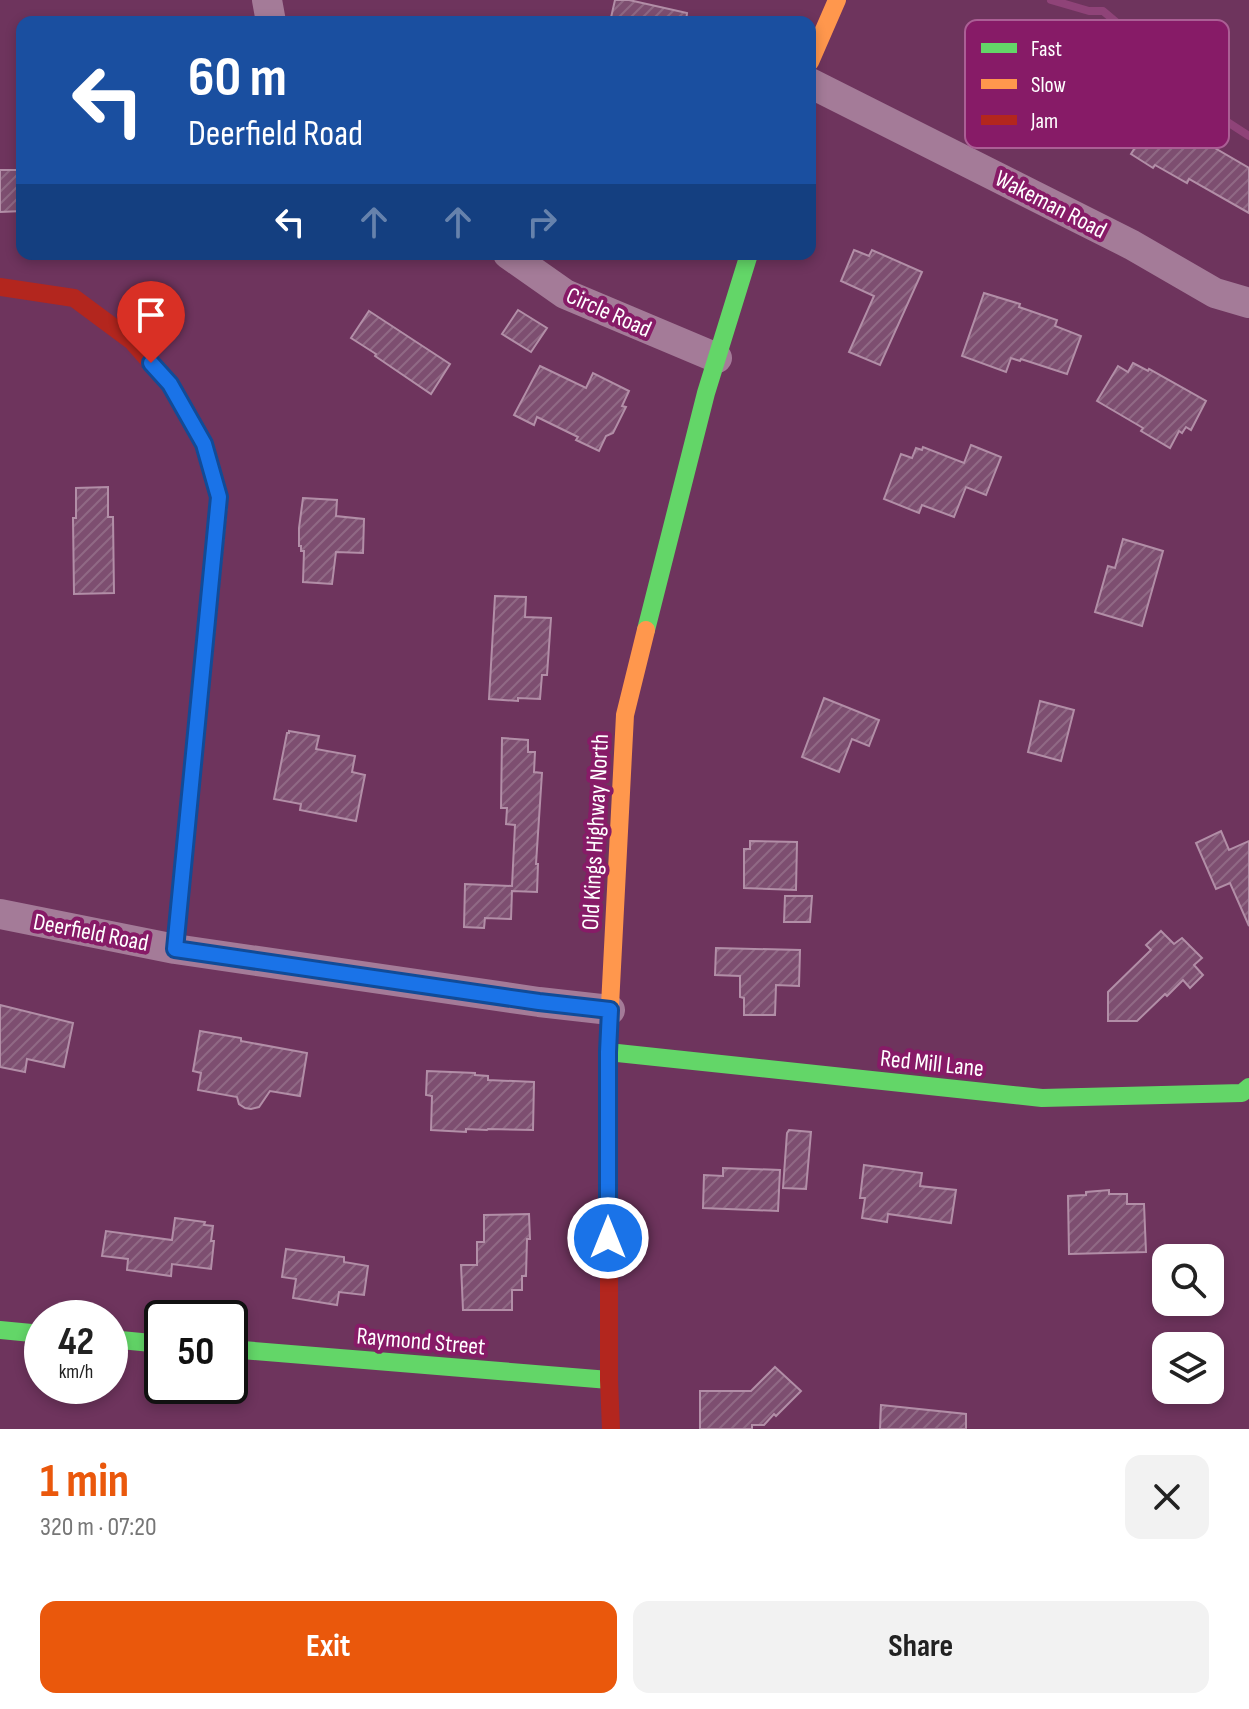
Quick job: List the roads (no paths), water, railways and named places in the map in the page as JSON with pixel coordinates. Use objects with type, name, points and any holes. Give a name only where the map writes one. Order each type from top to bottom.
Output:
[{"type":"street","points":[[816,48],[837,0]]},
{"type":"street","name":"Wakeman Road","points":[[816,86],[1132,245],[1215,293],[1249,303]]},
{"type":"street","name":"Circle Road","points":[[517,260],[565,294],[717,358]]},
{"type":"street","name":"Old Kings Highway North","points":[[611,1429],[608,1052],[625,715],[706,393],[747,260]]},
{"type":"street","points":[[0,287],[74,298],[132,341],[170,384],[204,444],[219,497],[175,949]]},
{"type":"street","name":"Deerfield Road","points":[[0,914],[175,949],[610,1010]]},
{"type":"street","name":"Red Mill Lane","points":[[608,1052],[1042,1098],[1242,1093],[1249,1087]]},
{"type":"street","points":[[0,1330],[24,1332]]},
{"type":"street","name":"Raymond Street","points":[[248,1350],[609,1380]]},
{"type":"waterway","points":[[1051,0],[1089,11],[1103,11],[1114,20]]},
{"type":"waterway","points":[[1229,123],[1249,136]]}]
